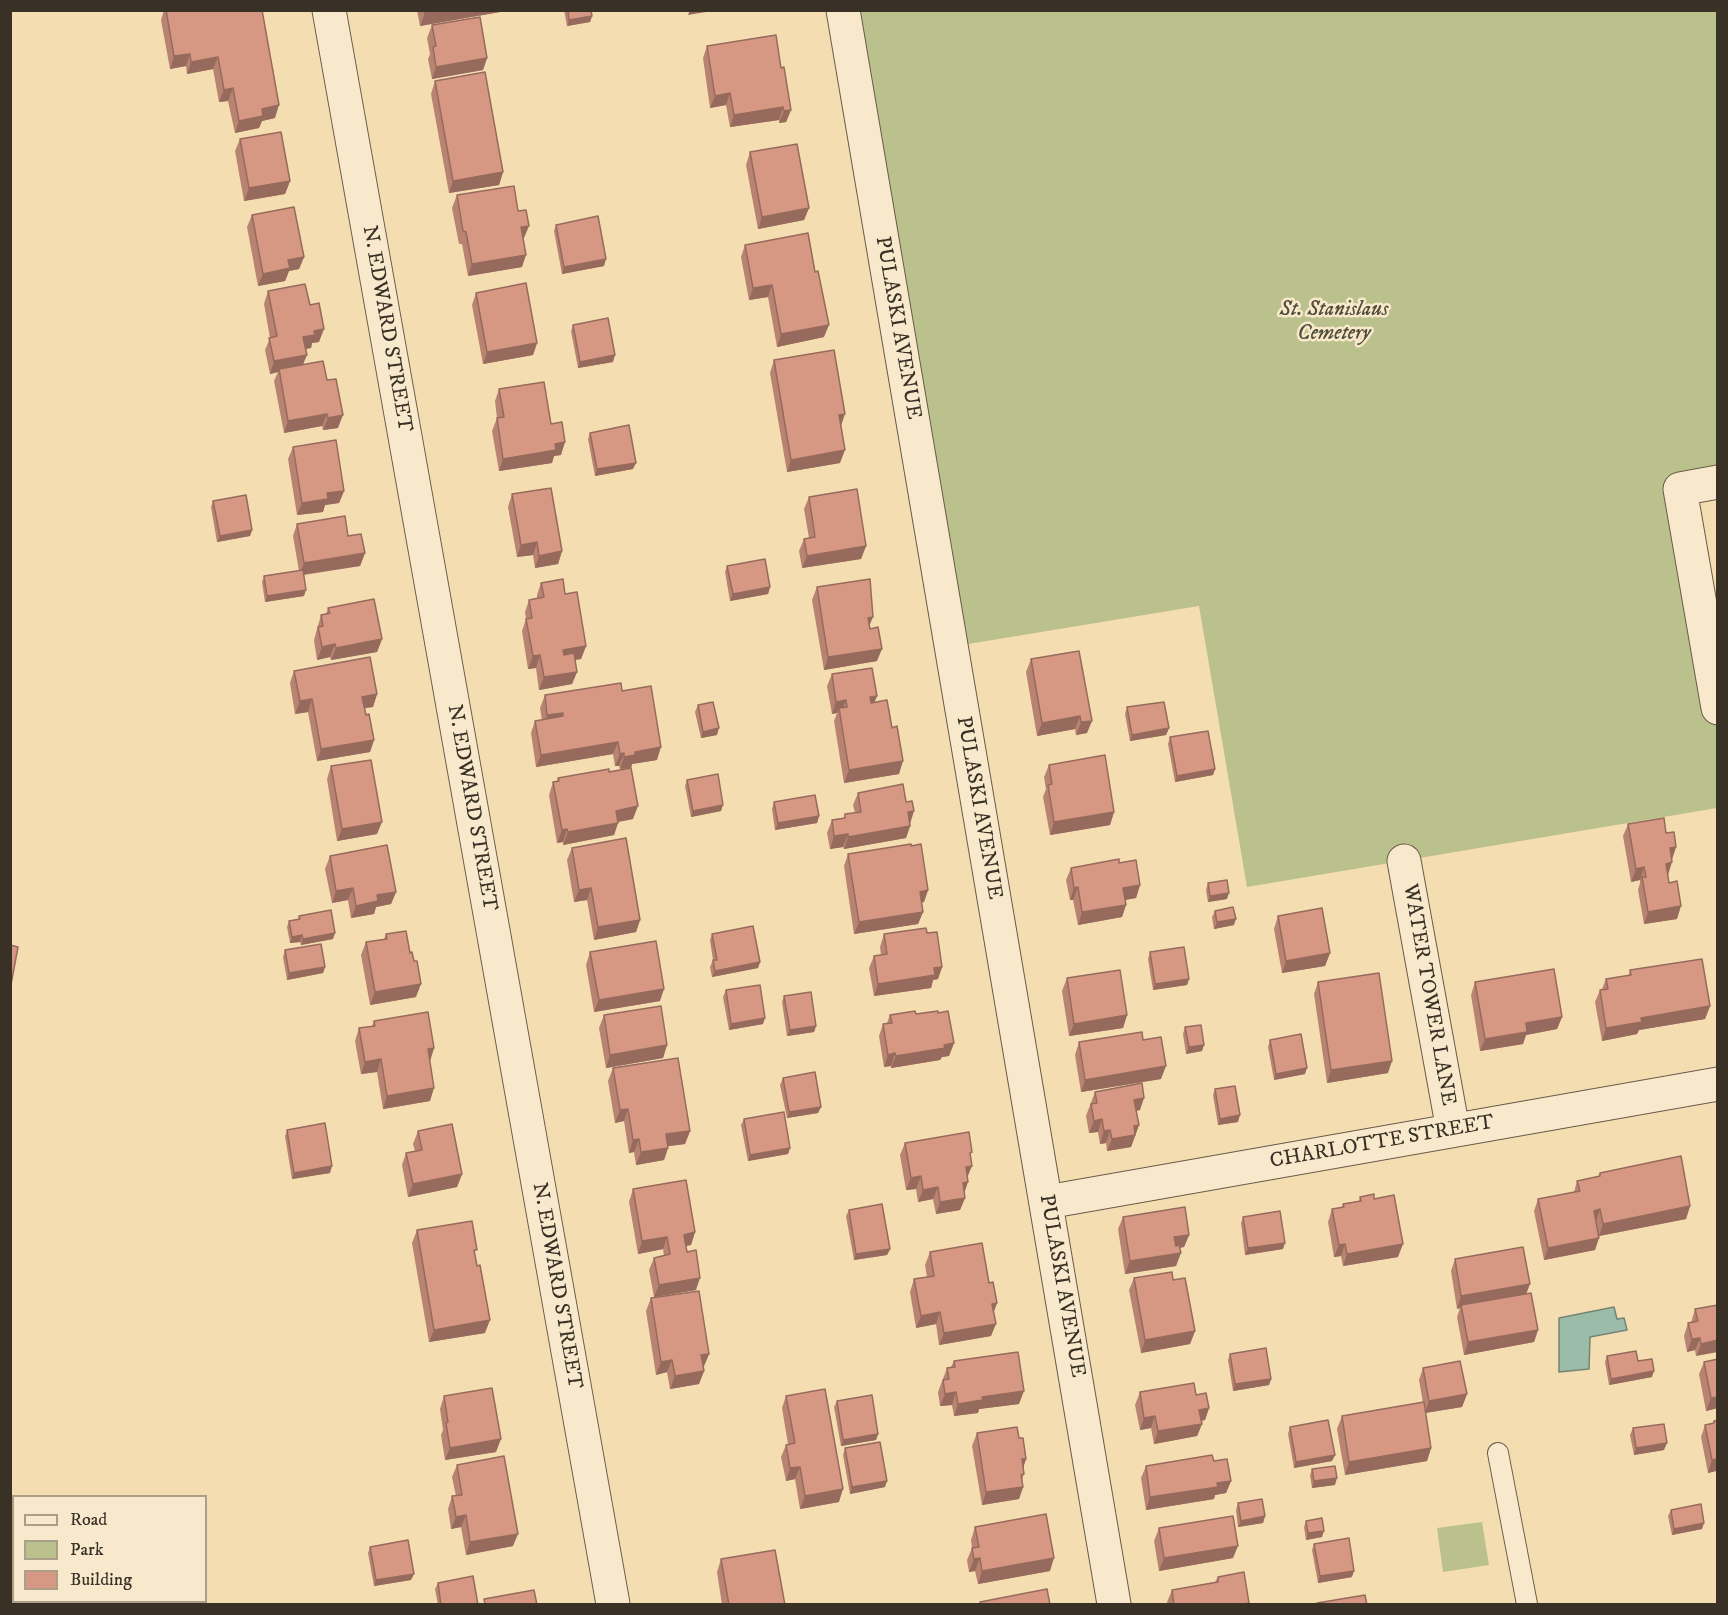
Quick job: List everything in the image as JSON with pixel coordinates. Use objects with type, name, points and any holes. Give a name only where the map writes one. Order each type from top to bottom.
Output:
[{"type":"street","name":"N. EDWARD STREET","points":[[329,10],[613,1605]]},
{"type":"street","name":"PULASKI AVENUE","points":[[843,10],[1114,1605]]},
{"type":"street","points":[[1718,482],[1680,489],[1718,708]]},
{"type":"street","name":"WATER TOWER LANE","points":[[1404,861],[1453,1130]]},
{"type":"street","name":"CHARLOTTE STREET","points":[[1047,1202],[1718,1084]]},
{"type":"lane","points":[[1498,1453],[1527,1605]]},
{"type":"green space","name":"St. Stanislaus Cemetery","points":[[843,11],[1717,11],[1717,482],[1681,489],[1717,708],[1717,808],[1247,887],[1199,606],[950,647]]},
{"type":"green space","points":[[1482,1522],[1489,1565],[1443,1572],[1437,1528]]},
{"type":"shaded area","points":[[1614,1307],[1617,1319],[1624,1318],[1627,1330],[1590,1337],[1589,1369],[1559,1372],[1559,1318]]},
{"type":"building","points":[[166,10],[262,10],[279,105],[262,109],[263,116],[239,121],[233,88],[224,90],[218,57],[191,62],[190,54],[174,56]]},
{"type":"building","points":[[568,10],[591,10],[592,16],[569,20]]},
{"type":"building","points":[[480,17],[487,58],[436,67],[433,47],[436,46],[432,25]]},
{"type":"building","points":[[776,35],[791,110],[784,111],[783,107],[734,115],[730,93],[715,96],[707,46]]},
{"type":"building","points":[[485,72],[503,172],[453,181],[435,81]]},
{"type":"building","points":[[281,132],[290,181],[249,188],[240,139]]},
{"type":"building","points":[[797,144],[809,208],[762,217],[750,152]]},
{"type":"building","points":[[514,186],[518,211],[526,210],[529,226],[521,227],[526,255],[472,264],[457,195]]},
{"type":"building","points":[[294,207],[304,257],[288,260],[290,268],[263,274],[252,215]]},
{"type":"building","points":[[598,216],[606,259],[564,267],[556,225]]},
{"type":"building","points":[[808,233],[815,272],[818,271],[829,325],[781,334],[772,285],[753,288],[745,245]]},
{"type":"building","points":[[526,283],[537,343],[487,352],[476,293]]},
{"type":"building","points":[[305,284],[310,305],[319,303],[324,329],[314,331],[315,335],[303,337],[307,355],[274,361],[269,338],[277,336],[268,291]]},
{"type":"building","points":[[608,318],[615,355],[580,362],[573,325]]},
{"type":"building","points":[[834,350],[845,414],[839,415],[845,450],[791,460],[774,360]]},
{"type":"building","points":[[323,361],[327,380],[336,379],[343,415],[328,418],[327,414],[288,421],[279,369]]},
{"type":"building","points":[[544,382],[551,424],[562,422],[565,442],[555,444],[556,450],[503,459],[497,418],[504,417],[499,389]]},
{"type":"building","points":[[629,425],[636,463],[597,469],[590,433]]},
{"type":"building","points":[[336,440],[344,491],[327,493],[328,499],[302,503],[293,447]]},
{"type":"building","points":[[551,488],[562,551],[539,556],[537,542],[521,545],[512,494]]},
{"type":"building","points":[[857,489],[866,546],[807,556],[804,539],[815,537],[809,497]]},
{"type":"building","points":[[246,495],[252,530],[220,536],[213,501]]},
{"type":"building","points":[[345,516],[348,536],[361,534],[365,553],[304,563],[297,524]]},
{"type":"building","points":[[765,559],[770,587],[733,594],[727,566]]},
{"type":"building","points":[[303,570],[306,590],[267,596],[264,576]]},
{"type":"building","points":[[563,579],[565,594],[577,592],[586,646],[563,650],[564,655],[574,653],[577,672],[544,677],[540,655],[533,656],[526,619],[532,618],[529,600],[544,597],[541,583]]},
{"type":"building","points":[[870,579],[873,617],[868,618],[870,629],[878,627],[882,649],[828,657],[817,587]]},
{"type":"building","points":[[374,599],[382,639],[336,648],[335,644],[322,647],[318,627],[323,626],[321,615],[330,613],[328,608]]},
{"type":"building","points":[[1079,651],[1092,721],[1081,722],[1080,716],[1042,723],[1031,659]]},
{"type":"building","points":[[370,657],[377,694],[362,697],[366,715],[369,714],[374,740],[321,749],[312,699],[300,701],[294,671]]},
{"type":"building","points":[[872,668],[877,696],[870,697],[871,703],[887,700],[892,728],[897,726],[903,761],[849,770],[839,708],[847,707],[846,700],[836,702],[832,674]]},
{"type":"building","points":[[621,683],[622,691],[651,686],[661,747],[635,752],[635,755],[624,757],[624,753],[620,754],[618,742],[541,755],[535,721],[563,716],[563,713],[547,715],[545,695]]},
{"type":"building","points":[[713,702],[719,728],[703,732],[698,705]]},
{"type":"building","points":[[1164,702],[1169,728],[1132,735],[1127,707]]},
{"type":"building","points":[[1208,731],[1215,769],[1177,776],[1170,737]]},
{"type":"building","points":[[1105,755],[1114,812],[1054,822],[1048,785],[1052,784],[1049,765]]},
{"type":"building","points":[[371,760],[382,822],[342,829],[331,766]]},
{"type":"building","points":[[631,768],[638,806],[616,811],[618,823],[568,832],[567,829],[562,830],[553,782],[559,781],[558,778],[609,769],[609,772]]},
{"type":"building","points":[[718,774],[723,805],[693,811],[687,780]]},
{"type":"building","points":[[903,784],[906,802],[912,801],[914,811],[908,812],[910,826],[848,837],[848,834],[834,836],[832,820],[845,818],[845,814],[861,812],[858,793]]},
{"type":"building","points":[[815,795],[819,816],[778,823],[774,802]]},
{"type":"building","points":[[1664,818],[1666,833],[1674,832],[1676,847],[1670,848],[1672,862],[1666,864],[1669,883],[1677,881],[1681,906],[1648,912],[1642,877],[1646,877],[1644,867],[1636,869],[1628,824]]},
{"type":"building","points":[[626,838],[640,920],[598,927],[591,888],[579,890],[572,848]]},
{"type":"building","points":[[911,844],[911,846],[921,844],[928,890],[920,892],[923,912],[859,922],[848,854]]},
{"type":"building","points":[[387,845],[396,892],[377,895],[378,901],[356,906],[353,888],[336,891],[330,856]]},
{"type":"building","points":[[1119,859],[1119,863],[1136,860],[1140,885],[1123,888],[1126,905],[1082,912],[1078,887],[1074,888],[1071,868]]},
{"type":"building","points":[[1227,880],[1229,893],[1210,896],[1208,883]]},
{"type":"building","points":[[1233,907],[1236,919],[1217,922],[1215,911]]},
{"type":"building","points":[[1322,908],[1330,953],[1286,961],[1278,916]]},
{"type":"building","points":[[331,910],[335,933],[303,939],[302,935],[292,937],[289,921],[300,919],[299,916]]},
{"type":"building","points":[[753,926],[760,962],[715,971],[713,960],[717,960],[712,934]]},
{"type":"building","points":[[926,928],[927,933],[937,932],[942,967],[934,968],[935,975],[878,984],[874,956],[887,954],[884,934]]},
{"type":"building","points":[[406,931],[410,953],[412,952],[414,961],[417,961],[421,984],[375,992],[366,942],[387,939],[386,934]]},
{"type":"building","points":[[656,941],[664,989],[599,1000],[590,952]]},
{"type":"building","points":[[321,944],[325,967],[289,973],[285,950]]},
{"type":"building","points":[[10,945],[18,947],[10,990]]},
{"type":"building","points":[[1184,947],[1189,979],[1155,984],[1150,952]]},
{"type":"building","points":[[1702,959],[1710,1006],[1641,1018],[1642,1022],[1606,1028],[1600,990],[1608,989],[1606,979],[1631,975],[1630,970]]},
{"type":"building","points":[[1554,969],[1562,1017],[1526,1023],[1527,1032],[1485,1039],[1475,982]]},
{"type":"building","points":[[1120,970],[1127,1015],[1074,1024],[1067,978]]},
{"type":"building","points":[[1379,973],[1392,1061],[1331,1070],[1318,982]]},
{"type":"building","points":[[760,985],[765,1018],[731,1024],[726,990]]},
{"type":"building","points":[[811,992],[816,1026],[790,1030],[784,996]]},
{"type":"building","points":[[661,1006],[667,1045],[610,1055],[604,1015]]},
{"type":"building","points":[[915,1011],[916,1014],[948,1011],[954,1043],[944,1045],[945,1048],[896,1056],[895,1053],[888,1055],[883,1024],[892,1023],[890,1015]]},
{"type":"building","points":[[428,1012],[434,1048],[428,1049],[434,1088],[387,1096],[381,1059],[365,1062],[359,1028],[375,1026],[374,1021]]},
{"type":"building","points":[[1201,1025],[1204,1045],[1189,1047],[1185,1027]]},
{"type":"building","points":[[1142,1032],[1143,1040],[1161,1037],[1166,1066],[1085,1080],[1079,1042]]},
{"type":"building","points":[[1301,1034],[1307,1068],[1276,1074],[1270,1040]]},
{"type":"building","points":[[678,1058],[690,1131],[666,1134],[668,1148],[641,1152],[639,1139],[633,1140],[628,1109],[620,1110],[613,1068]]},
{"type":"building","points":[[815,1072],[821,1107],[789,1112],[783,1078]]},
{"type":"building","points":[[1142,1083],[1144,1098],[1134,1100],[1139,1125],[1134,1126],[1135,1135],[1112,1139],[1110,1130],[1104,1131],[1102,1119],[1094,1121],[1091,1104],[1097,1103],[1095,1092]]},
{"type":"building","points":[[1235,1086],[1240,1115],[1220,1119],[1215,1089]]},
{"type":"building","points":[[784,1112],[790,1148],[750,1155],[744,1119]]},
{"type":"building","points":[[325,1123],[332,1166],[294,1173],[287,1130]]},
{"type":"building","points":[[452,1124],[462,1174],[413,1184],[406,1153],[422,1150],[418,1131]]},
{"type":"building","points":[[969,1132],[972,1166],[966,1167],[968,1182],[963,1183],[965,1198],[940,1202],[938,1187],[923,1190],[921,1176],[911,1178],[905,1143]]},
{"type":"building","points":[[1681,1156],[1690,1206],[1603,1224],[1600,1209],[1594,1211],[1599,1238],[1548,1248],[1538,1199],[1580,1191],[1577,1181],[1600,1176],[1600,1173]]},
{"type":"building","points":[[686,1180],[695,1232],[684,1235],[687,1252],[696,1250],[700,1278],[659,1285],[654,1258],[670,1254],[667,1237],[642,1241],[633,1189]]},
{"type":"building","points":[[1374,1194],[1374,1199],[1394,1195],[1403,1244],[1347,1254],[1345,1244],[1339,1245],[1332,1209],[1344,1207],[1343,1204],[1361,1201],[1360,1197]]},
{"type":"building","points":[[882,1204],[890,1249],[856,1254],[849,1210]]},
{"type":"building","points":[[1185,1207],[1189,1235],[1174,1237],[1181,1253],[1130,1261],[1123,1217]]},
{"type":"building","points":[[1280,1211],[1285,1243],[1248,1248],[1243,1217]]},
{"type":"building","points":[[472,1221],[477,1250],[474,1250],[477,1266],[480,1265],[490,1320],[434,1330],[417,1230]]},
{"type":"building","points":[[982,1243],[989,1283],[993,1282],[997,1303],[992,1304],[996,1324],[944,1333],[940,1312],[921,1316],[914,1279],[934,1276],[930,1252]]},
{"type":"building","points":[[1523,1247],[1530,1284],[1461,1296],[1455,1259]]},
{"type":"building","points":[[1172,1272],[1173,1280],[1185,1278],[1195,1331],[1145,1340],[1134,1278]]},
{"type":"building","points":[[699,1291],[709,1354],[701,1355],[704,1371],[675,1376],[672,1360],[661,1362],[651,1298]]},
{"type":"building","points":[[1531,1293],[1538,1330],[1468,1342],[1461,1305]]},
{"type":"building","points":[[1718,1305],[1718,1340],[1701,1344],[1700,1338],[1692,1339],[1688,1323],[1698,1321],[1695,1309]]},
{"type":"building","points":[[1266,1348],[1271,1379],[1235,1384],[1230,1354]]},
{"type":"building","points":[[1636,1351],[1638,1361],[1652,1359],[1654,1371],[1611,1379],[1607,1356]]},
{"type":"building","points":[[1018,1352],[1024,1391],[982,1397],[983,1400],[958,1404],[956,1392],[945,1394],[943,1380],[949,1379],[947,1368],[955,1367],[954,1361]]},
{"type":"building","points":[[1718,1359],[1718,1397],[1711,1398],[1704,1362]]},
{"type":"building","points":[[1460,1361],[1467,1394],[1429,1401],[1423,1368]]},
{"type":"building","points":[[1194,1383],[1196,1395],[1206,1393],[1209,1408],[1199,1410],[1202,1424],[1158,1431],[1155,1416],[1144,1418],[1140,1392]]},
{"type":"building","points":[[492,1388],[501,1439],[450,1448],[444,1396]]},
{"type":"building","points":[[825,1389],[843,1489],[805,1496],[800,1467],[790,1468],[786,1445],[795,1443],[786,1396]]},
{"type":"building","points":[[872,1395],[878,1434],[843,1440],[837,1401]]},
{"type":"building","points":[[1424,1402],[1431,1448],[1349,1462],[1342,1416]]},
{"type":"building","points":[[1328,1420],[1335,1455],[1296,1462],[1290,1427]]},
{"type":"building","points":[[1718,1420],[1718,1459],[1712,1460],[1705,1425]]},
{"type":"building","points":[[1664,1424],[1667,1443],[1636,1448],[1633,1428]]},
{"type":"building","points":[[1017,1427],[1019,1438],[1023,1438],[1026,1459],[1022,1459],[1023,1487],[986,1492],[977,1433]]},
{"type":"building","points":[[880,1442],[887,1481],[852,1487],[845,1448]]},
{"type":"building","points":[[1212,1455],[1214,1461],[1227,1459],[1231,1481],[1217,1483],[1218,1487],[1150,1497],[1146,1466]]},
{"type":"building","points":[[504,1456],[518,1534],[470,1542],[466,1515],[456,1517],[452,1496],[462,1495],[457,1465]]},
{"type":"building","points":[[1335,1466],[1337,1478],[1314,1481],[1312,1469]]},
{"type":"building","points":[[1262,1499],[1265,1516],[1241,1521],[1238,1503]]},
{"type":"building","points":[[1701,1504],[1704,1523],[1674,1529],[1671,1510]]},
{"type":"building","points":[[1046,1514],[1054,1558],[982,1571],[980,1558],[974,1559],[972,1548],[979,1547],[975,1527]]},
{"type":"building","points":[[1233,1516],[1238,1546],[1164,1558],[1159,1528]]},
{"type":"building","points":[[1322,1518],[1324,1531],[1308,1533],[1306,1521]]},
{"type":"building","points":[[1349,1538],[1354,1571],[1320,1576],[1314,1544]]},
{"type":"building","points":[[408,1540],[414,1574],[376,1580],[370,1547]]},
{"type":"building","points":[[775,1550],[785,1605],[729,1605],[721,1559]]},
{"type":"building","points":[[1244,1572],[1249,1603],[1174,1605],[1172,1590],[1218,1582],[1218,1577]]},
{"type":"building","points":[[473,1576],[478,1605],[441,1605],[438,1583]]},
{"type":"building","points":[[1047,1589],[1050,1605],[980,1605],[980,1602]]},
{"type":"building","points":[[534,1590],[537,1605],[485,1605],[484,1599]]},
{"type":"building","points":[[10,1594],[12,1594],[12,1603],[51,1603],[51,1605],[10,1605]]},
{"type":"building","points":[[1365,1595],[1367,1605],[1317,1605],[1317,1603]]}]
